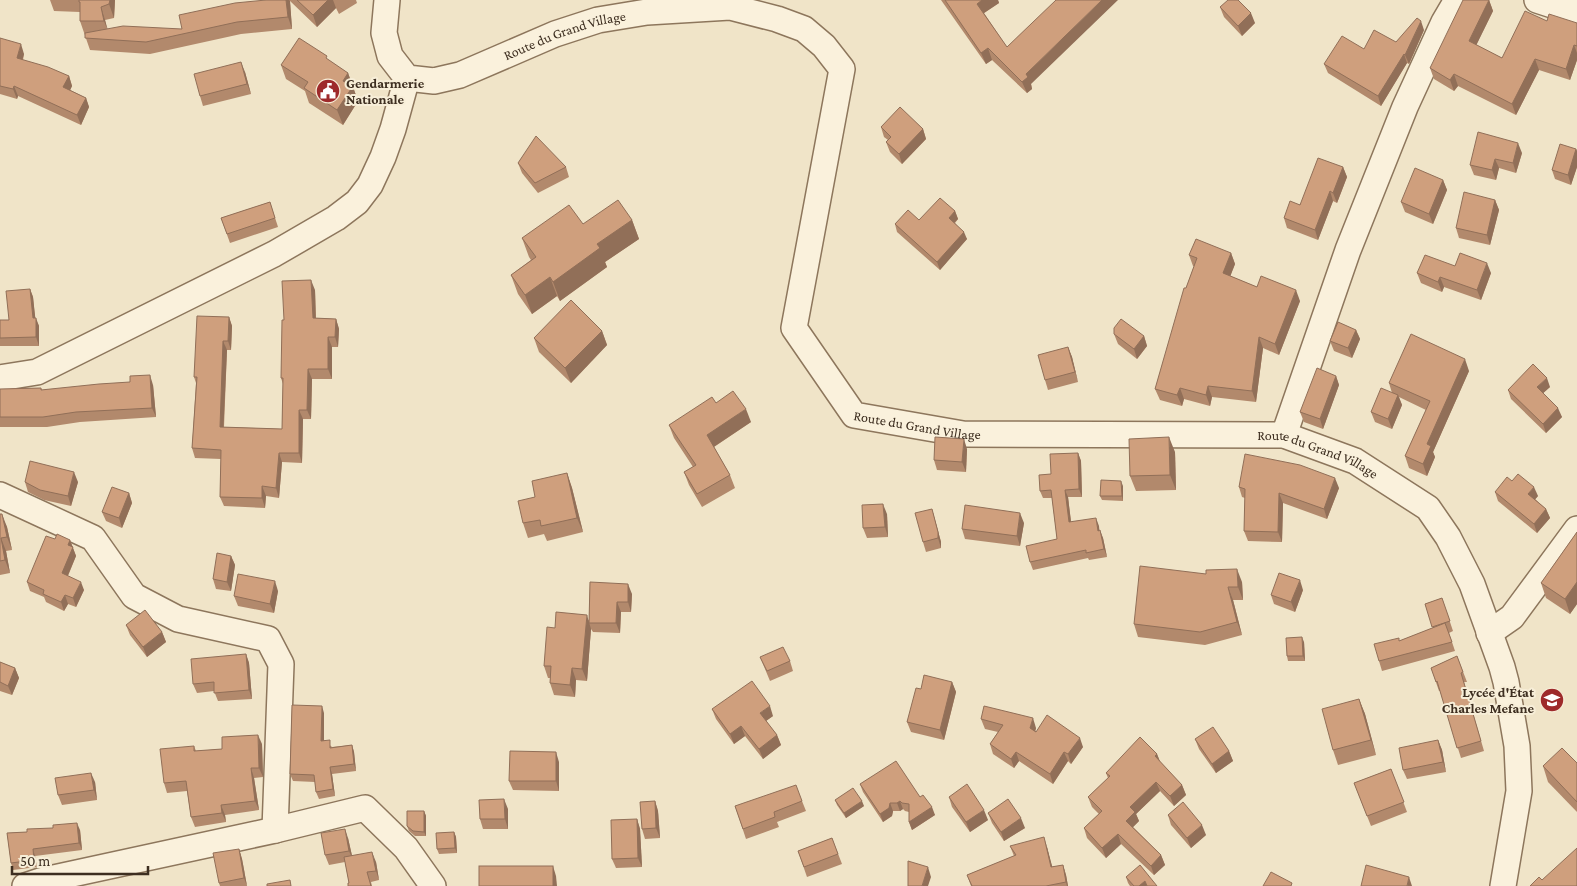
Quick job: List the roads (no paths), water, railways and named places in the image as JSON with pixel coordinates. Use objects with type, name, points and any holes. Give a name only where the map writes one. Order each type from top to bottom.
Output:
[{"type":"street","points":[[0,378],[37,372],[274,254],[336,218],[357,202],[370,185],[383,157],[407,78],[390,56],[384,33],[387,0]]},
{"type":"street","points":[[1284,435],[1351,241],[1405,107],[1456,0]]},
{"type":"street","points":[[1537,0],[1577,13]]},
{"type":"street","name":"Route du Grand Village","points":[[407,78],[434,80],[460,75],[555,34],[598,20],[647,12],[730,7],[777,18],[804,30],[824,46],[842,69],[794,328],[854,415],[963,434],[1284,435],[1354,461],[1428,508],[1448,538],[1472,584],[1506,682],[1517,746],[1518,791],[1503,886]]},
{"type":"street","points":[[0,495],[93,538],[134,596],[178,619],[268,639],[281,664],[275,830]]},
{"type":"street","points":[[1489,633],[1512,617],[1577,529]]},
{"type":"street","points":[[25,886],[40,881],[275,830],[365,808],[406,848],[433,886]]},
{"type":"place","name":"Gendarmerie Nationale","points":[[328,91]]},
{"type":"place","name":"Lycée d'État Charles Mefane","points":[[1552,700]]}]
